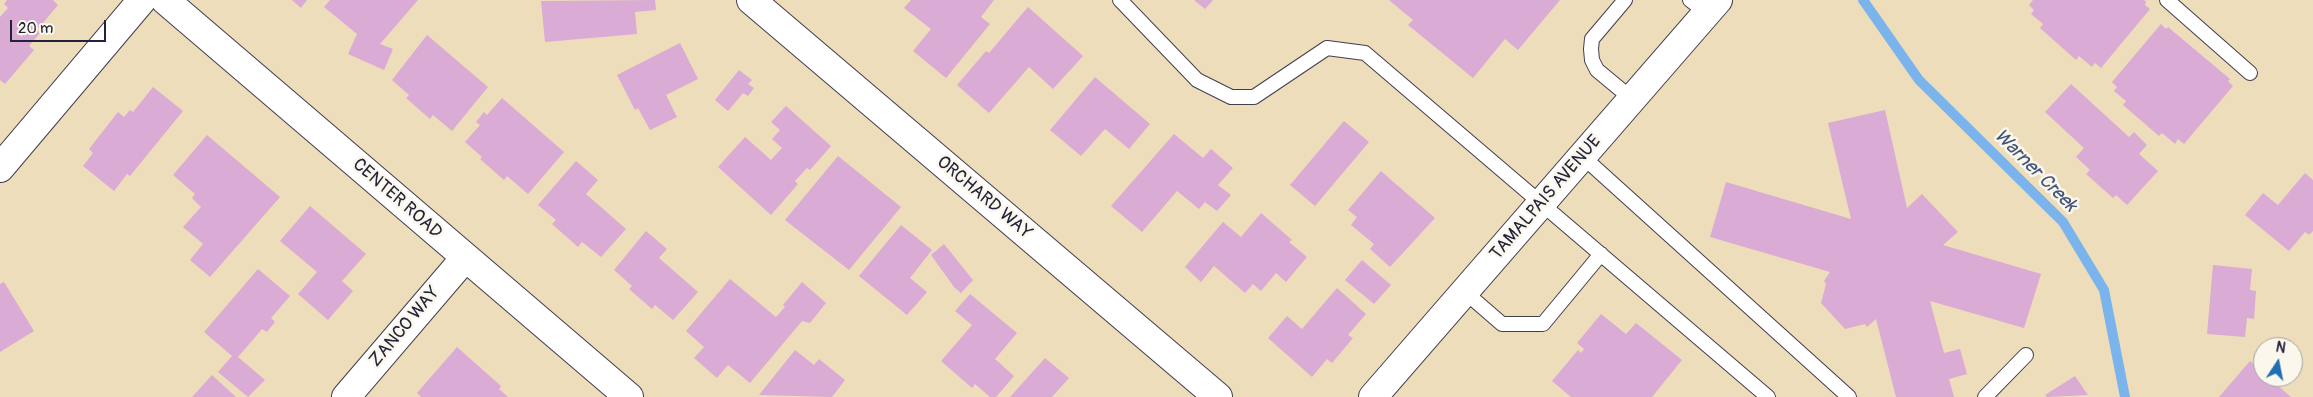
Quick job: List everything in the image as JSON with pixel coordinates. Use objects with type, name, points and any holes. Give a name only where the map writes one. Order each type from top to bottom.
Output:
[{"type":"street","points":[[0,168],[142,0]]},
{"type":"street","name":"CENTER ROAD","points":[[165,0],[629,397]]},
{"type":"street","name":"ORCHARD WAY","points":[[751,0],[1218,397]]},
{"type":"street","name":"TAMALPAIS AVENUE","points":[[1373,397],[1632,99],[1705,4]]},
{"type":"street","name":"ZANCO WAY","points":[[346,397],[465,258]]},
{"type":"lane","points":[[1120,0],[1198,80],[1231,97],[1254,97],[1327,48],[1365,53],[1768,397]]},
{"type":"lane","points":[[1625,0],[1592,39],[1590,48],[1592,60],[1597,70],[1632,99]]},
{"type":"lane","points":[[2167,0],[2250,73]]},
{"type":"lane","points":[[1582,156],[1849,397]]},
{"type":"lane","points":[[1464,292],[1502,324],[1543,324],[1601,254]]},
{"type":"lane","points":[[1985,397],[2026,355]]},
{"type":"building","points":[[7,0],[53,0],[58,5],[37,30],[40,33],[29,46],[34,50],[5,84],[0,80],[0,17],[8,8],[4,4]]},
{"type":"building","points":[[292,0],[307,0],[301,8]]},
{"type":"building","points":[[330,0],[418,0],[380,44],[393,49],[384,70],[348,54],[357,34],[324,7]]},
{"type":"building","points":[[655,0],[656,10],[635,12],[637,34],[545,42],[541,1]]},
{"type":"building","points":[[911,0],[994,0],[981,17],[990,24],[946,78],[913,51],[931,29],[904,8]]},
{"type":"building","points":[[1194,0],[1213,0],[1205,9]]},
{"type":"building","points":[[1389,0],[1560,0],[1518,50],[1505,39],[1473,78],[1408,25],[1413,20]]},
{"type":"building","points":[[2033,0],[2144,0],[2146,2],[2145,5],[2150,9],[2101,68],[2095,63],[2092,67],[2079,56],[2076,60],[2040,28],[2043,24],[2031,14],[2034,10],[2029,5]]},
{"type":"building","points":[[1028,7],[1083,56],[1053,89],[1029,67],[989,113],[957,85],[986,51],[989,53]]},
{"type":"building","points":[[2161,24],[2166,29],[2168,27],[2230,79],[2228,81],[2233,86],[2184,144],[2178,139],[2175,144],[2162,133],[2159,136],[2123,105],[2126,101],[2114,91],[2117,87],[2112,82]]},
{"type":"building","points":[[427,35],[488,87],[452,131],[433,115],[430,119],[406,98],[409,95],[392,80]]},
{"type":"building","points":[[680,43],[698,79],[666,95],[677,117],[650,130],[638,108],[635,110],[617,75]]},
{"type":"building","points":[[739,70],[752,80],[748,84],[754,88],[748,96],[743,93],[728,111],[715,100]]},
{"type":"building","points":[[1095,77],[1150,124],[1129,149],[1105,129],[1081,156],[1050,130]]},
{"type":"building","points":[[2071,84],[2129,137],[2134,132],[2147,145],[2139,154],[2158,171],[2127,205],[2116,195],[2113,198],[2086,174],[2090,170],[2076,157],[2084,148],[2045,112]]},
{"type":"building","points":[[153,87],[183,111],[130,176],[127,174],[114,191],[83,166],[93,153],[89,149],[118,112],[124,117],[130,110],[133,112]]},
{"type":"building","points":[[502,98],[564,152],[528,194],[507,176],[504,180],[480,159],[482,157],[465,142],[480,125],[476,122],[484,112],[487,115]]},
{"type":"building","points":[[786,106],[831,146],[810,170],[807,168],[795,181],[798,184],[771,215],[718,167],[745,137],[771,160],[782,148],[772,139],[780,130],[771,122]]},
{"type":"building","points":[[1885,110],[1907,208],[1922,194],[1958,232],[1943,245],[2041,274],[2024,328],[1930,301],[1944,353],[1960,349],[1967,374],[1949,379],[1954,397],[1896,397],[1876,319],[1867,327],[1865,324],[1845,329],[1821,303],[1826,284],[1824,281],[1830,272],[1710,237],[1726,182],[1851,219],[1828,123]]},
{"type":"building","points":[[1344,121],[1369,142],[1315,206],[1290,185]]},
{"type":"building","points":[[1174,134],[1203,158],[1211,149],[1233,168],[1218,185],[1231,195],[1217,211],[1205,202],[1199,209],[1177,191],[1142,232],[1111,206]]},
{"type":"building","points":[[207,135],[280,197],[210,277],[190,260],[203,244],[183,227],[201,207],[192,198],[195,194],[173,175]]},
{"type":"building","points":[[838,156],[901,207],[849,270],[785,220]]},
{"type":"building","points":[[576,161],[598,180],[586,194],[626,229],[601,257],[582,242],[578,247],[552,224],[556,220],[538,205]]},
{"type":"building","points":[[1381,171],[1435,218],[1390,267],[1370,249],[1374,244],[1351,225],[1357,217],[1348,210]]},
{"type":"building","points":[[2305,173],[2313,180],[2313,231],[2309,235],[2305,232],[2289,251],[2245,215],[2263,193],[2278,205]]},
{"type":"building","points":[[310,206],[366,254],[342,281],[353,291],[328,320],[298,294],[317,272],[280,241]]},
{"type":"building","points":[[1261,213],[1292,240],[1289,242],[1307,257],[1286,282],[1276,273],[1261,291],[1253,284],[1245,293],[1214,266],[1201,282],[1185,267],[1223,222],[1241,237]]},
{"type":"building","points":[[901,225],[932,250],[910,278],[927,292],[907,315],[859,276]]},
{"type":"building","points":[[646,231],[667,249],[659,258],[698,292],[673,320],[655,305],[652,309],[629,289],[632,286],[614,270]]},
{"type":"building","points":[[944,244],[973,280],[961,293],[954,287],[931,255]]},
{"type":"building","points":[[1362,260],[1391,285],[1374,304],[1345,280]]},
{"type":"building","points":[[2213,265],[2252,269],[2250,290],[2256,291],[2254,319],[2247,318],[2245,337],[2207,334]]},
{"type":"building","points":[[258,269],[290,296],[271,318],[275,322],[267,332],[262,329],[238,357],[265,380],[248,397],[218,372],[232,356],[204,332]]},
{"type":"building","points":[[730,279],[776,317],[785,307],[783,305],[802,282],[826,303],[810,323],[802,321],[750,383],[728,365],[717,378],[694,358],[704,347],[686,331]]},
{"type":"building","points":[[4,282],[34,331],[0,352],[0,284]]},
{"type":"building","points":[[1337,288],[1366,314],[1348,335],[1353,338],[1332,363],[1327,359],[1312,377],[1268,338],[1287,316],[1302,329]]},
{"type":"building","points":[[970,294],[1017,333],[995,359],[1014,376],[996,397],[990,397],[975,384],[972,388],[941,361],[972,325],[955,311]]},
{"type":"building","points":[[1601,314],[1626,334],[1636,323],[1682,360],[1652,397],[1571,397],[1552,381],[1578,350],[1581,353],[1584,349],[1577,343]]},
{"type":"building","points":[[457,347],[501,386],[499,389],[508,397],[421,397],[417,393]]},
{"type":"building","points":[[795,350],[814,365],[819,359],[845,380],[832,397],[759,395]]},
{"type":"building","points":[[1045,358],[1069,378],[1052,397],[1010,397]]},
{"type":"building","points":[[2250,361],[2253,364],[2253,387],[2280,387],[2291,397],[2219,397]]},
{"type":"building","points":[[212,375],[236,397],[192,397]]},
{"type":"building","points":[[2075,376],[2088,395],[2047,397],[2045,395]]},
{"type":"waterway","name":"Warner Creek","points":[[1863,0],[1919,80],[2063,222],[2104,290],[2125,397]]}]
